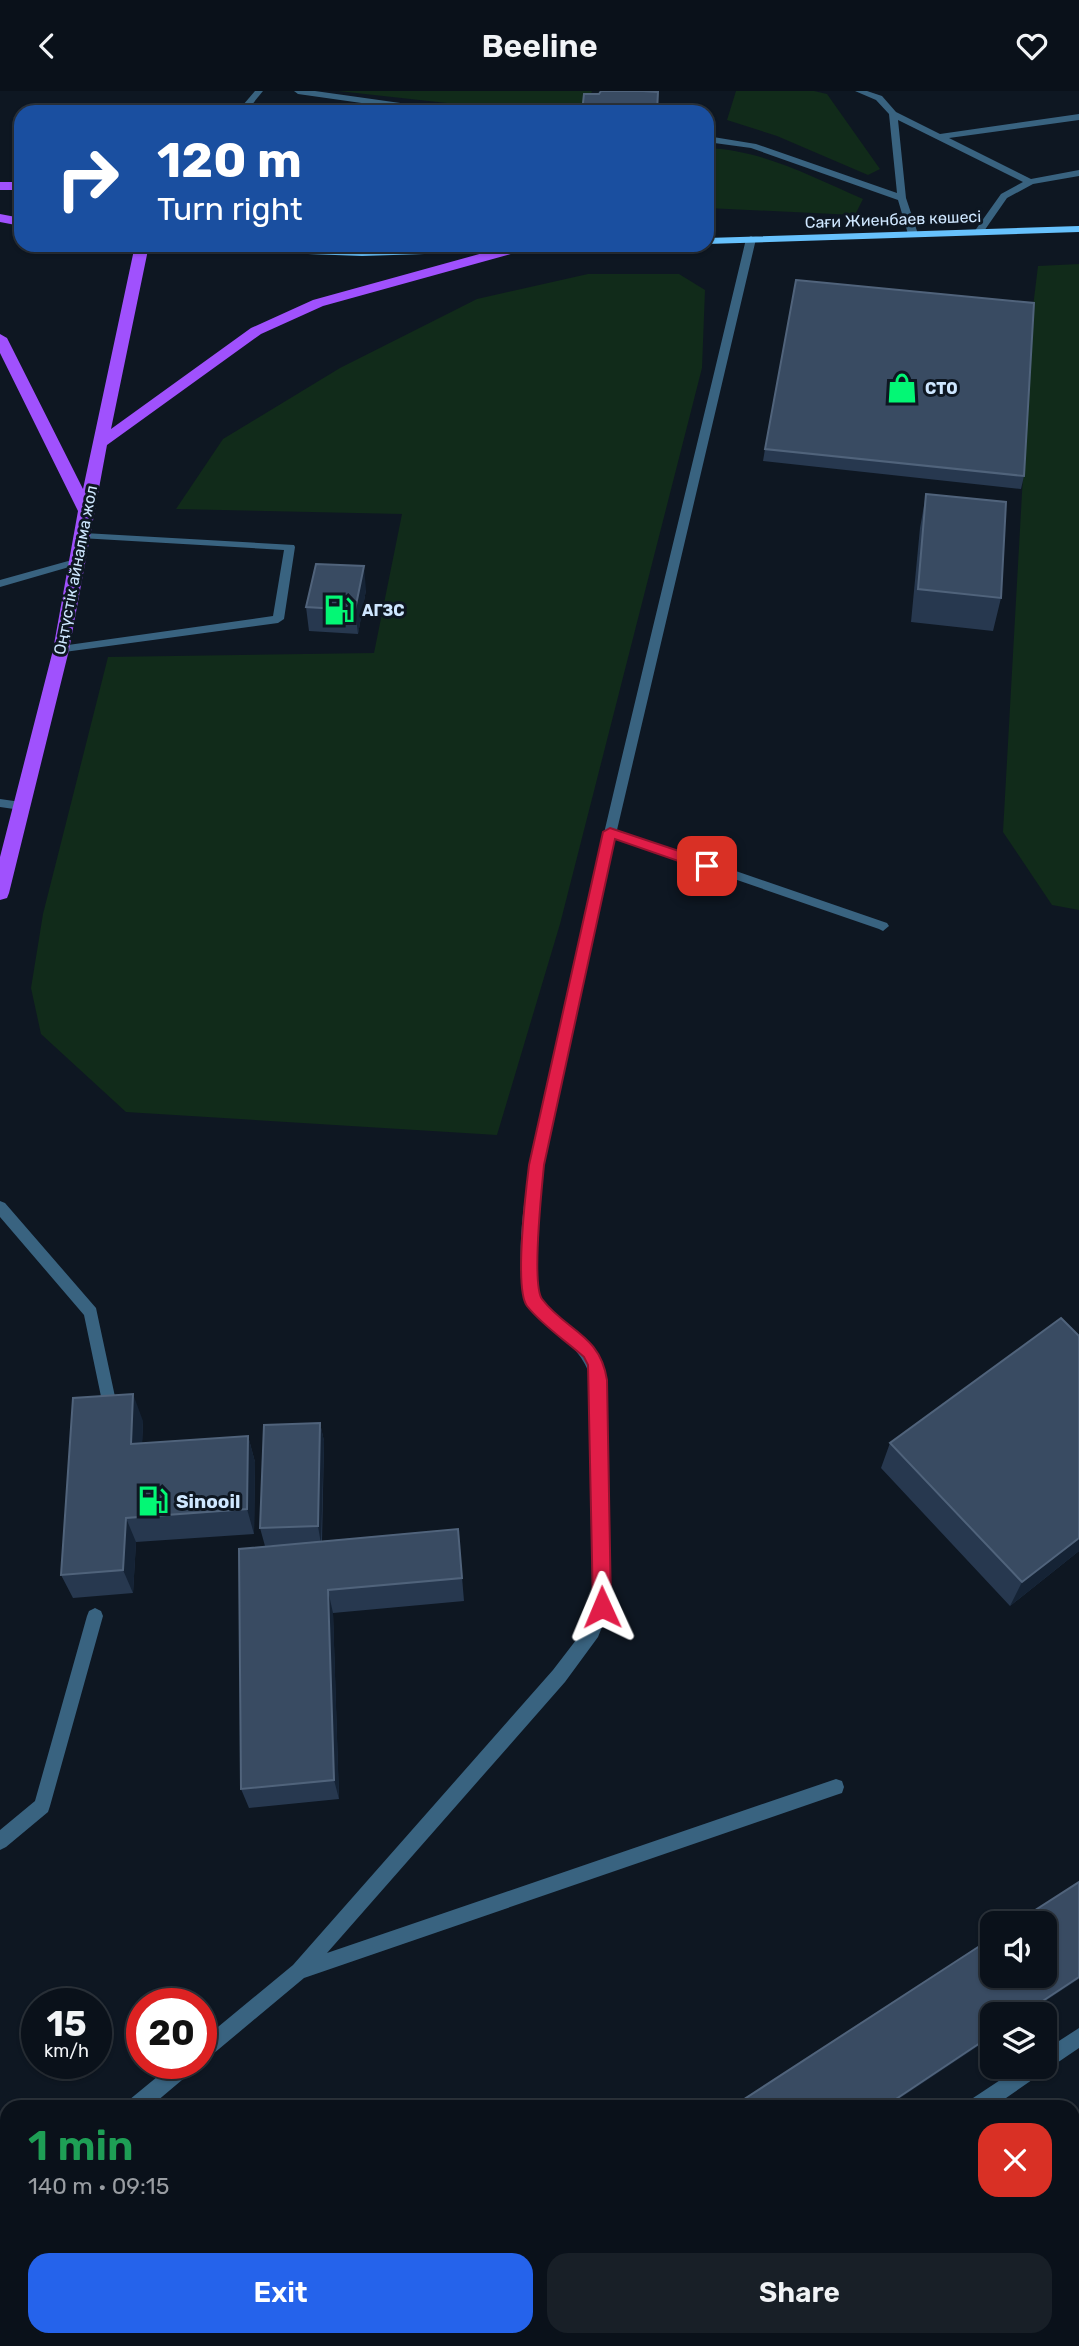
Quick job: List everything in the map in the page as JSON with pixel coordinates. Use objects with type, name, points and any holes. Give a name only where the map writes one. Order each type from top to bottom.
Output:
[{"type":"highway","name":"Оңтүстік айналма жол","points":[[0,893],[61,649],[84,536],[86,511],[143,252]]},
{"type":"highway","points":[[102,442],[256,331],[318,303],[502,252]]},
{"type":"highway","points":[[0,338],[86,511]]},
{"type":"main road","name":"Сағи Жиенбаев көшесі","points":[[714,241],[1079,229]]},
{"type":"main road","points":[[335,252],[400,252]]},
{"type":"street","points":[[247,105],[259,91]]},
{"type":"street","points":[[298,91],[395,105]]},
{"type":"street","points":[[859,91],[879,99]]},
{"type":"street","points":[[872,91],[893,114],[1030,182]]},
{"type":"street","points":[[893,114],[902,198],[913,234]]},
{"type":"street","points":[[939,137],[1079,117]]},
{"type":"street","points":[[714,140],[753,146],[902,198]]},
{"type":"street","points":[[979,232],[1004,196],[1030,182],[1079,173]]},
{"type":"street","points":[[217,2040],[299,1971],[559,1676],[592,1632],[602,1607],[596,1364],[590,1352],[532,1300],[531,1207],[536,1165],[610,832],[751,239]]},
{"type":"street","points":[[61,649],[278,619],[290,547],[84,536]]},
{"type":"street","points":[[0,584],[79,561]]},
{"type":"street","points":[[0,803],[22,806]]},
{"type":"street","points":[[610,832],[883,926]]},
{"type":"street","points":[[0,1207],[91,1312],[110,1406]]},
{"type":"street","points":[[0,1841],[42,1806],[95,1616]]},
{"type":"street","points":[[299,1971],[836,1787]]},
{"type":"street","points":[[1057,2053],[1079,2037]]},
{"type":"street","points":[[144,2100],[169,2079]]},
{"type":"street","points":[[987,2100],[1018,2079]]},
{"type":"green space","points":[[338,91],[592,91],[586,105],[465,105]]},
{"type":"green space","points":[[736,91],[814,91],[827,94],[880,169],[868,175],[777,136],[727,120]]},
{"type":"green space","points":[[714,149],[768,159],[863,199],[855,215],[714,208]]},
{"type":"green space","points":[[1079,264],[1079,910],[1052,905],[1003,832],[1032,315],[1038,266]]},
{"type":"green space","points":[[588,274],[679,274],[705,290],[702,368],[560,924],[497,1135],[126,1112],[41,1034],[31,988],[43,914],[108,657],[374,653],[402,514],[176,509],[223,439],[340,368],[477,299]]},
{"type":"building","points":[[601,91],[658,92],[657,105],[583,105],[584,94],[599,94]]},
{"type":"building","name":"СТО","points":[[796,280],[1034,303],[1024,476],[765,449]]},
{"type":"building","points":[[926,494],[1006,502],[1001,598],[918,589]]},
{"type":"building","points":[[316,564],[364,566],[355,610],[306,607]]},
{"type":"building","points":[[1061,1318],[1079,1336],[1079,1538],[1022,1582],[890,1443]]},
{"type":"building","points":[[133,1394],[131,1444],[248,1436],[247,1509],[126,1518],[123,1570],[61,1575],[73,1398]]},
{"type":"building","points":[[320,1423],[318,1526],[260,1528],[264,1425]]},
{"type":"building","points":[[458,1529],[462,1578],[328,1590],[334,1780],[241,1789],[239,1549]]},
{"type":"building","points":[[1079,1882],[1079,1977],[1041,2002],[980,2002],[980,2043],[894,2100],[743,2100],[980,1946],[980,1988],[1057,1988],[1057,1911],[1034,1911]]},
{"type":"place","name":"СТО","points":[[902,388]]},
{"type":"place","name":"АГЗС","points":[[339,610]]},
{"type":"place","name":"Sinooil","points":[[153,1501]]},
{"type":"route","points":[[602,1607],[596,1364],[590,1352],[532,1300],[531,1207],[536,1165],[610,832],[707,866]]}]
